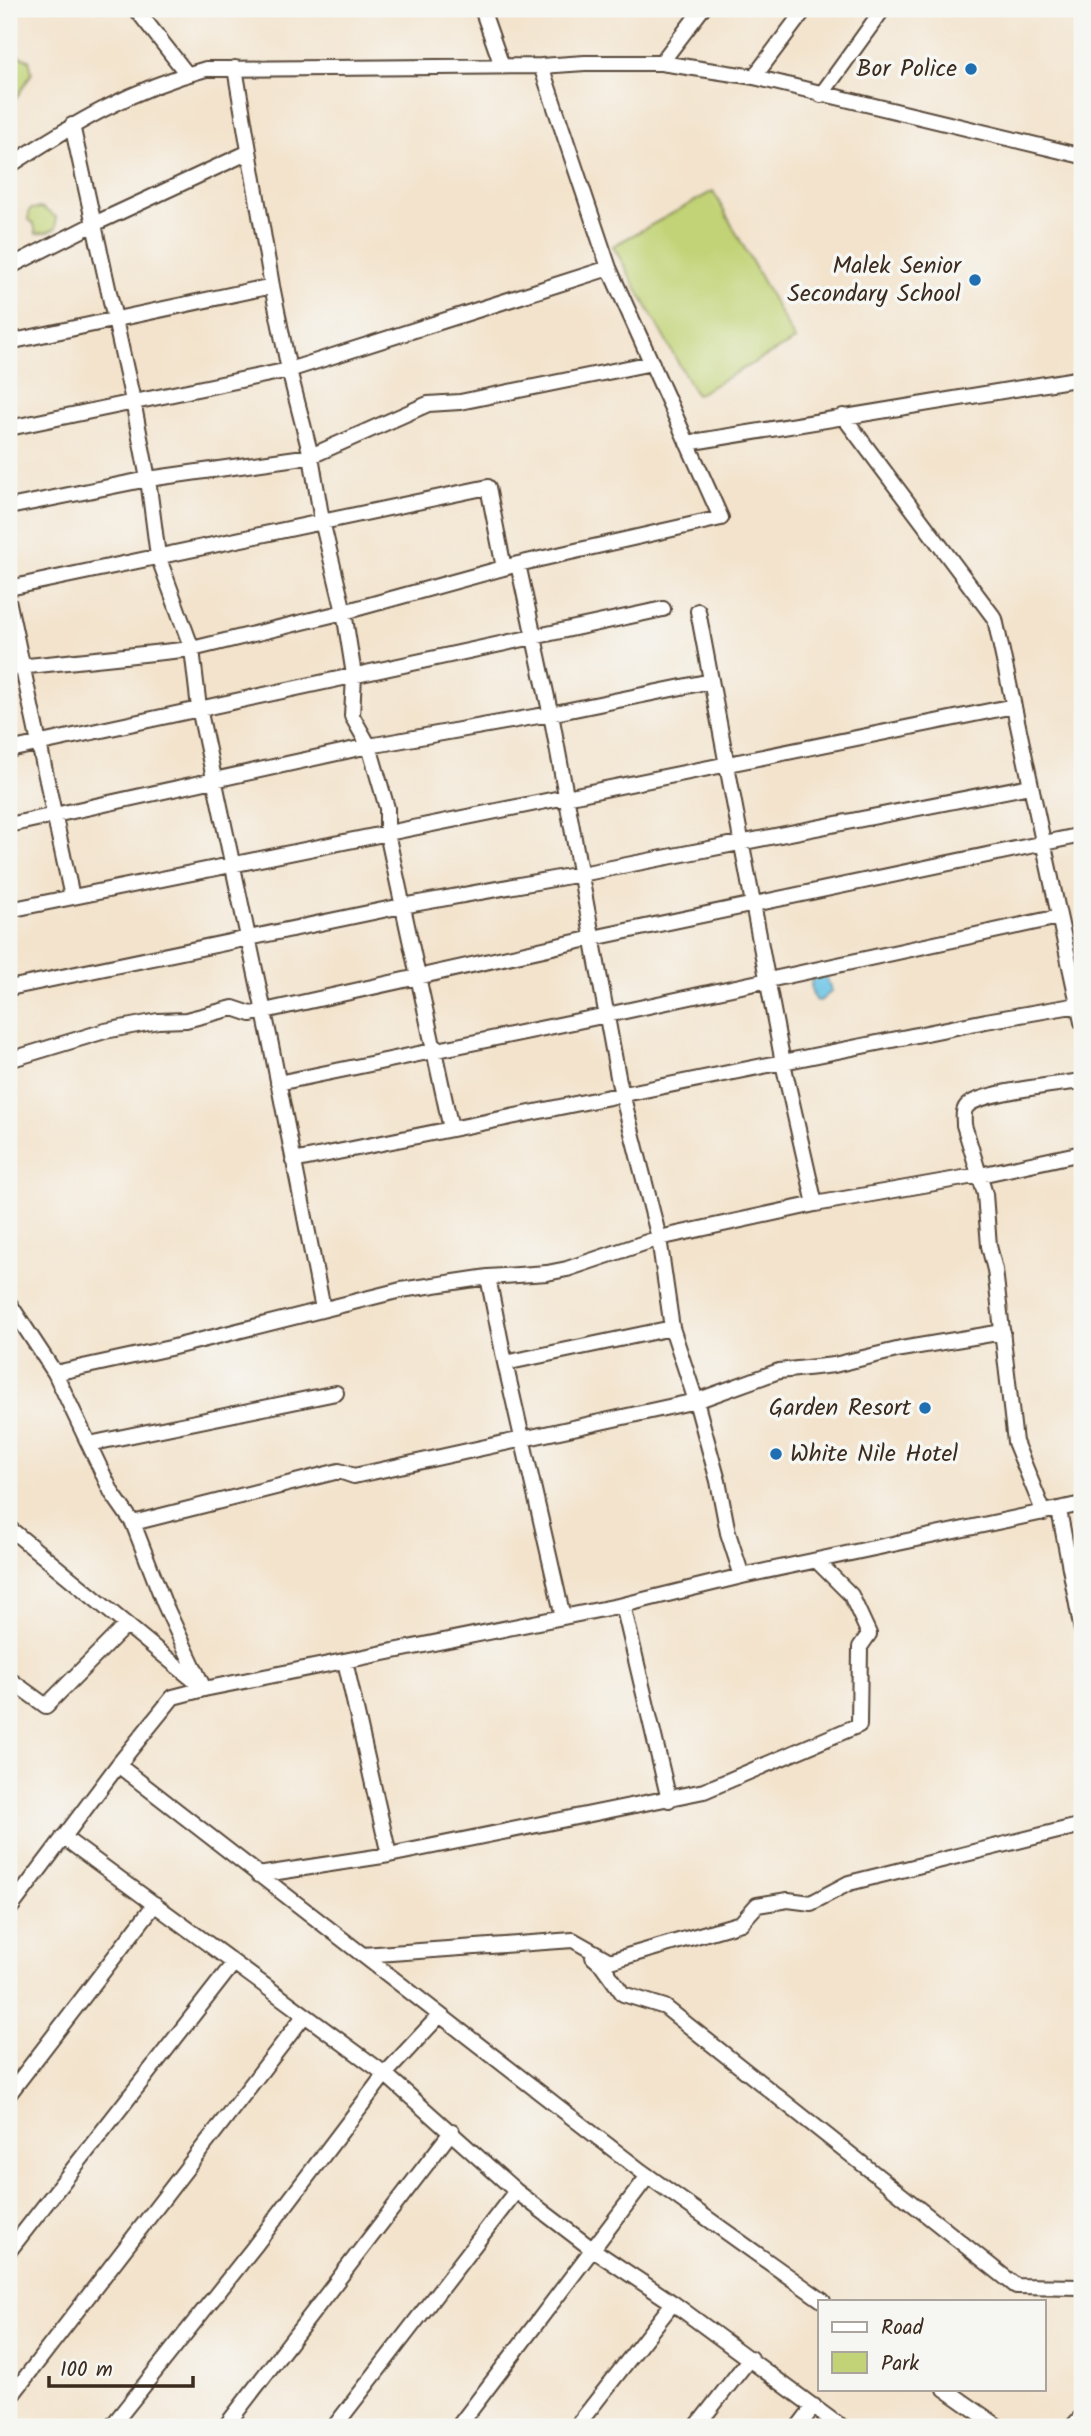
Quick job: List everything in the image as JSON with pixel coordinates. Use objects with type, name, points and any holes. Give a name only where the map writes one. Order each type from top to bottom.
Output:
[{"type":"street","points":[[482,9],[502,66]]},
{"type":"street","points":[[661,63],[702,9]]},
{"type":"street","points":[[754,77],[805,9]]},
{"type":"street","points":[[821,95],[883,9]]},
{"type":"street","points":[[140,10],[187,74]]},
{"type":"street","points":[[9,166],[72,125],[116,101],[160,82],[206,69],[541,66],[585,63],[661,63],[754,77],[1082,156]]},
{"type":"street","points":[[15,667],[192,649],[344,612],[511,566],[721,518],[609,268],[541,66]]},
{"type":"street","points":[[235,68],[272,286],[344,612],[354,675],[352,716],[369,746],[387,808],[387,834],[416,978],[451,1129]]},
{"type":"street","points":[[72,125],[134,401],[158,556],[192,649],[199,708],[264,1011],[323,1308]]},
{"type":"street","points":[[9,267],[249,152]]},
{"type":"street","points":[[9,428],[289,370],[609,268]]},
{"type":"street","points":[[9,342],[272,286]]},
{"type":"street","points":[[9,507],[148,479],[311,456],[428,404],[460,402],[652,363]]},
{"type":"street","points":[[687,443],[1082,378]]},
{"type":"street","points":[[843,416],[995,620],[1082,1022]]},
{"type":"street","points":[[9,587],[488,487],[535,637],[622,1096],[659,1238],[672,1328],[696,1401],[718,1481],[728,1533],[742,1576]]},
{"type":"street","points":[[9,604],[15,667],[38,744],[72,897]]},
{"type":"street","points":[[9,750],[663,609]]},
{"type":"street","points":[[698,611],[783,1063],[815,1204]]},
{"type":"street","points":[[9,825],[369,746],[550,714],[711,681]]},
{"type":"street","points":[[9,910],[1014,706]]},
{"type":"street","points":[[9,988],[402,906],[1030,786]]},
{"type":"street","points":[[9,1060],[105,1031],[158,1021],[186,1020],[233,1007],[251,1014],[1082,835]]},
{"type":"street","points":[[278,1083],[1059,917]]},
{"type":"street","points":[[293,1161],[986,1021],[1079,1005]]},
{"type":"street","points":[[1082,1081],[1017,1090],[979,1100],[967,1105],[963,1114],[988,1214],[989,1246],[995,1270],[1015,1442],[1051,1511],[1082,1631]]},
{"type":"street","points":[[55,1373],[170,1348],[401,1290],[488,1276],[547,1273],[567,1269],[659,1238],[815,1204],[980,1175],[1082,1153]]},
{"type":"street","points":[[488,1276],[563,1617]]},
{"type":"street","points":[[9,1303],[55,1373],[113,1493],[133,1524],[164,1603],[204,1689]]},
{"type":"street","points":[[505,1363],[672,1328]]},
{"type":"street","points":[[133,1524],[339,1471],[354,1476],[696,1401],[779,1371],[834,1365],[901,1349],[1003,1332]]},
{"type":"street","points":[[89,1444],[336,1393]]},
{"type":"street","points":[[9,1910],[173,1697],[623,1605],[742,1576],[1082,1504]]},
{"type":"street","points":[[9,1528],[204,1689]]},
{"type":"street","points":[[258,1875],[389,1855],[669,1800],[704,1791],[859,1725],[860,1647],[869,1634],[851,1595],[817,1561]]},
{"type":"street","points":[[623,1605],[669,1800]]},
{"type":"street","points":[[9,1679],[46,1706],[125,1625]]},
{"type":"street","points":[[345,1661],[389,1855]]},
{"type":"street","points":[[118,1765],[648,2176],[822,2300]]},
{"type":"street","points":[[363,1955],[573,1940],[610,1961],[741,1923],[757,1905],[788,1900],[811,1903],[849,1883],[1082,1825]]},
{"type":"street","points":[[63,1837],[384,2074],[516,2190],[592,2249],[673,2302],[841,2427]]},
{"type":"street","points":[[9,2094],[155,1903]]},
{"type":"street","points":[[573,1940],[602,1965],[623,1994],[665,2007],[1016,2286],[1082,2287]]},
{"type":"street","points":[[9,2251],[233,1964]]},
{"type":"street","points":[[111,2427],[254,2247],[384,2074],[440,2015]]},
{"type":"street","points":[[9,2399],[304,2016]]},
{"type":"street","points":[[225,2427],[452,2131]]},
{"type":"street","points":[[458,2427],[648,2176]]},
{"type":"street","points":[[334,2427],[516,2190]]},
{"type":"street","points":[[576,2427],[673,2302]]},
{"type":"street","points":[[696,2427],[750,2358]]},
{"type":"street","points":[[946,2390],[999,2427]]},
{"type":"street","points":[[798,2427],[814,2406]]},
{"type":"street","points":[[1072,2427],[1082,2416]]},
{"type":"green space","points":[[9,52],[29,60],[32,73],[13,103],[9,102]]},
{"type":"green space","points":[[713,191],[795,340],[696,395],[613,246]]},
{"type":"green space","points":[[42,208],[56,217],[56,228],[36,234],[34,224],[28,219],[30,209]]},
{"type":"water","points":[[814,972],[824,972],[832,991],[820,1001],[815,1000],[811,989]]},
{"type":"place","name":"Bor Police","points":[[971,69]]},
{"type":"place","name":"Malek Senior Secondary School","points":[[975,280]]},
{"type":"place","name":"Garden Resort","points":[[925,1408]]},
{"type":"place","name":"White Nile Hotel","points":[[776,1454]]}]
